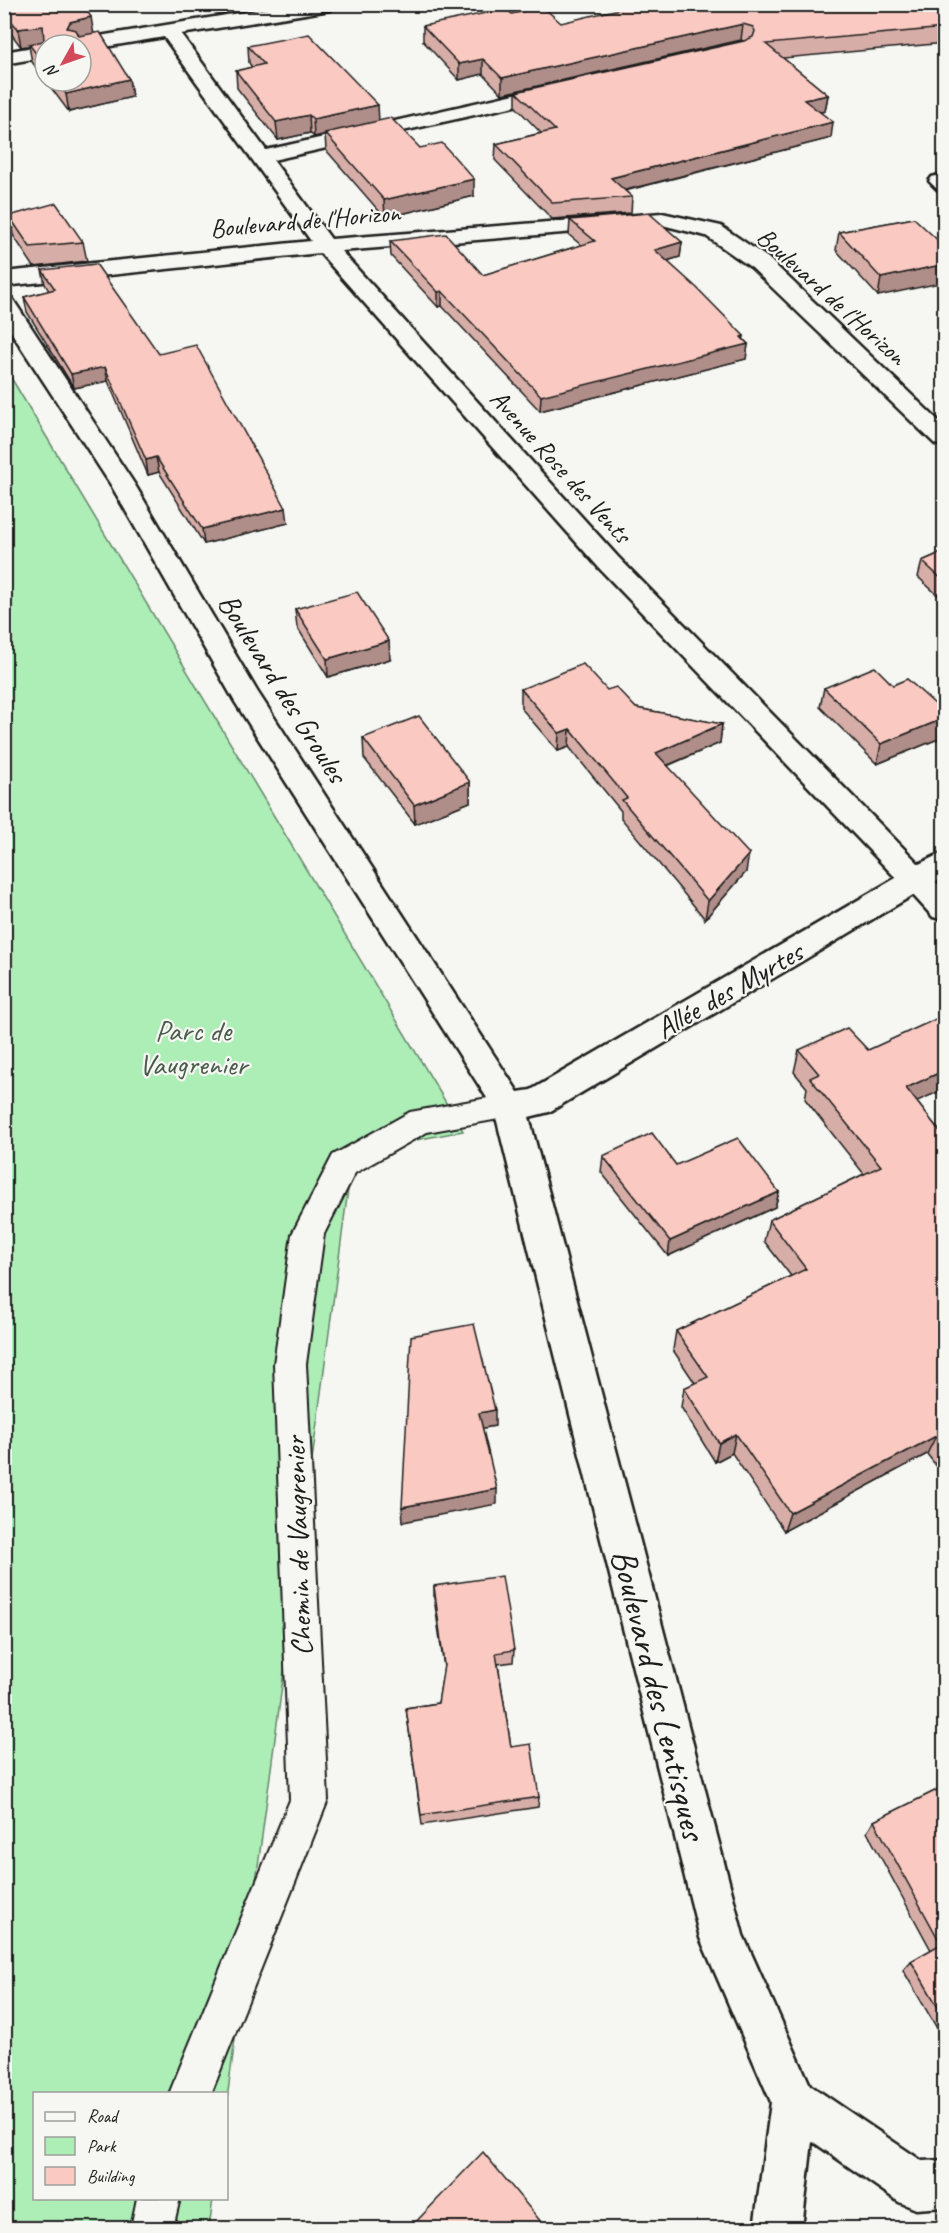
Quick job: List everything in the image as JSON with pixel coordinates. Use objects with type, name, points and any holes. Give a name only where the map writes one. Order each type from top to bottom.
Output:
[{"type":"street","points":[[93,43],[330,4]]},
{"type":"street","name":"Avenue Rose des Vents","points":[[169,30],[326,246],[609,563],[945,909]]},
{"type":"street","points":[[4,58],[33,53]]},
{"type":"street","points":[[261,157],[582,84]]},
{"type":"street","name":"Boulevard de l'Horizon","points":[[4,279],[326,246],[662,219],[713,231],[760,263],[940,427]]},
{"type":"street","name":"Boulevard des Groules","points":[[4,303],[123,484],[245,695],[510,1106]]},
{"type":"street","name":"Allée des Myrtes","points":[[510,1106],[537,1103],[945,863]]},
{"type":"street","name":"Boulevard des Lentisques","points":[[510,1106],[722,1938],[794,2101]]},
{"type":"street","points":[[778,2229],[794,2101],[916,2185],[945,2183]]},
{"type":"lane","name":"Chemin de Vaugrenier","points":[[191,2092],[309,1800],[290,1364],[308,1234],[344,1164],[422,1121],[510,1106]]},
{"type":"lane","points":[[152,2229],[159,2200]]},
{"type":"green space","name":"Parc de Vaugrenier","points":[[4,366],[463,1131],[353,1152],[228,2092],[33,2092],[33,2200],[213,2200],[209,2228],[5,2228]]},
{"type":"building","points":[[4,4],[83,4],[91,17],[70,22],[67,28],[76,30],[78,33],[43,33],[43,26],[18,29],[4,12]]},
{"type":"building","points":[[640,4],[945,4],[945,28],[766,44],[828,95],[804,100],[833,122],[611,178],[632,197],[553,203],[496,144],[555,130],[516,92],[744,41],[753,37],[755,31],[753,27],[743,24],[502,78],[483,59],[459,64],[423,26],[505,9],[512,14],[543,7],[561,23]]},
{"type":"building","points":[[100,32],[129,79],[93,88],[93,33]]},
{"type":"building","points":[[309,34],[378,105],[313,119],[309,115],[276,122],[236,71],[264,64],[248,46]]},
{"type":"building","points":[[391,118],[420,148],[442,143],[474,179],[384,200],[325,133]]},
{"type":"building","points":[[56,203],[83,242],[30,247],[9,216]]},
{"type":"building","points":[[649,213],[682,242],[655,250],[697,288],[744,336],[741,337],[748,344],[541,396],[442,291],[438,292],[390,241],[446,234],[483,275],[595,241],[570,220]]},
{"type":"building","points":[[914,218],[945,247],[945,264],[881,278],[839,232]]},
{"type":"building","points":[[96,264],[159,354],[196,345],[286,508],[202,529],[156,457],[146,460],[105,367],[71,374],[24,297],[55,289],[42,270]]},
{"type":"building","points":[[945,551],[945,582],[922,561]]},
{"type":"building","points":[[357,592],[389,641],[327,659],[295,609]]},
{"type":"building","points":[[583,664],[607,690],[616,687],[636,708],[722,724],[656,753],[749,854],[708,901],[622,800],[627,798],[570,729],[559,733],[521,689]]},
{"type":"building","points":[[875,667],[893,685],[907,679],[945,713],[945,718],[881,744],[824,688]]},
{"type":"building","points":[[419,716],[470,782],[414,805],[363,738]]},
{"type":"building","points":[[936,1019],[945,1029],[945,1070],[906,1088],[945,1138],[945,1448],[936,1436],[790,1513],[736,1434],[719,1443],[684,1388],[708,1377],[676,1331],[806,1269],[769,1220],[881,1166],[810,1078],[819,1074],[799,1050],[847,1028],[868,1050]]},
{"type":"building","points":[[652,1133],[676,1165],[738,1138],[779,1192],[670,1241],[603,1156]]},
{"type":"building","points":[[474,1324],[495,1410],[479,1413],[497,1489],[402,1507],[411,1336]]},
{"type":"building","points":[[502,1576],[514,1650],[496,1653],[511,1747],[531,1744],[539,1797],[421,1815],[406,1708],[438,1703],[444,1665],[434,1586]]},
{"type":"building","points":[[945,1786],[945,2019],[911,1961],[941,1944],[874,1821]]},
{"type":"building","points":[[483,2152],[547,2229],[409,2229]]}]
